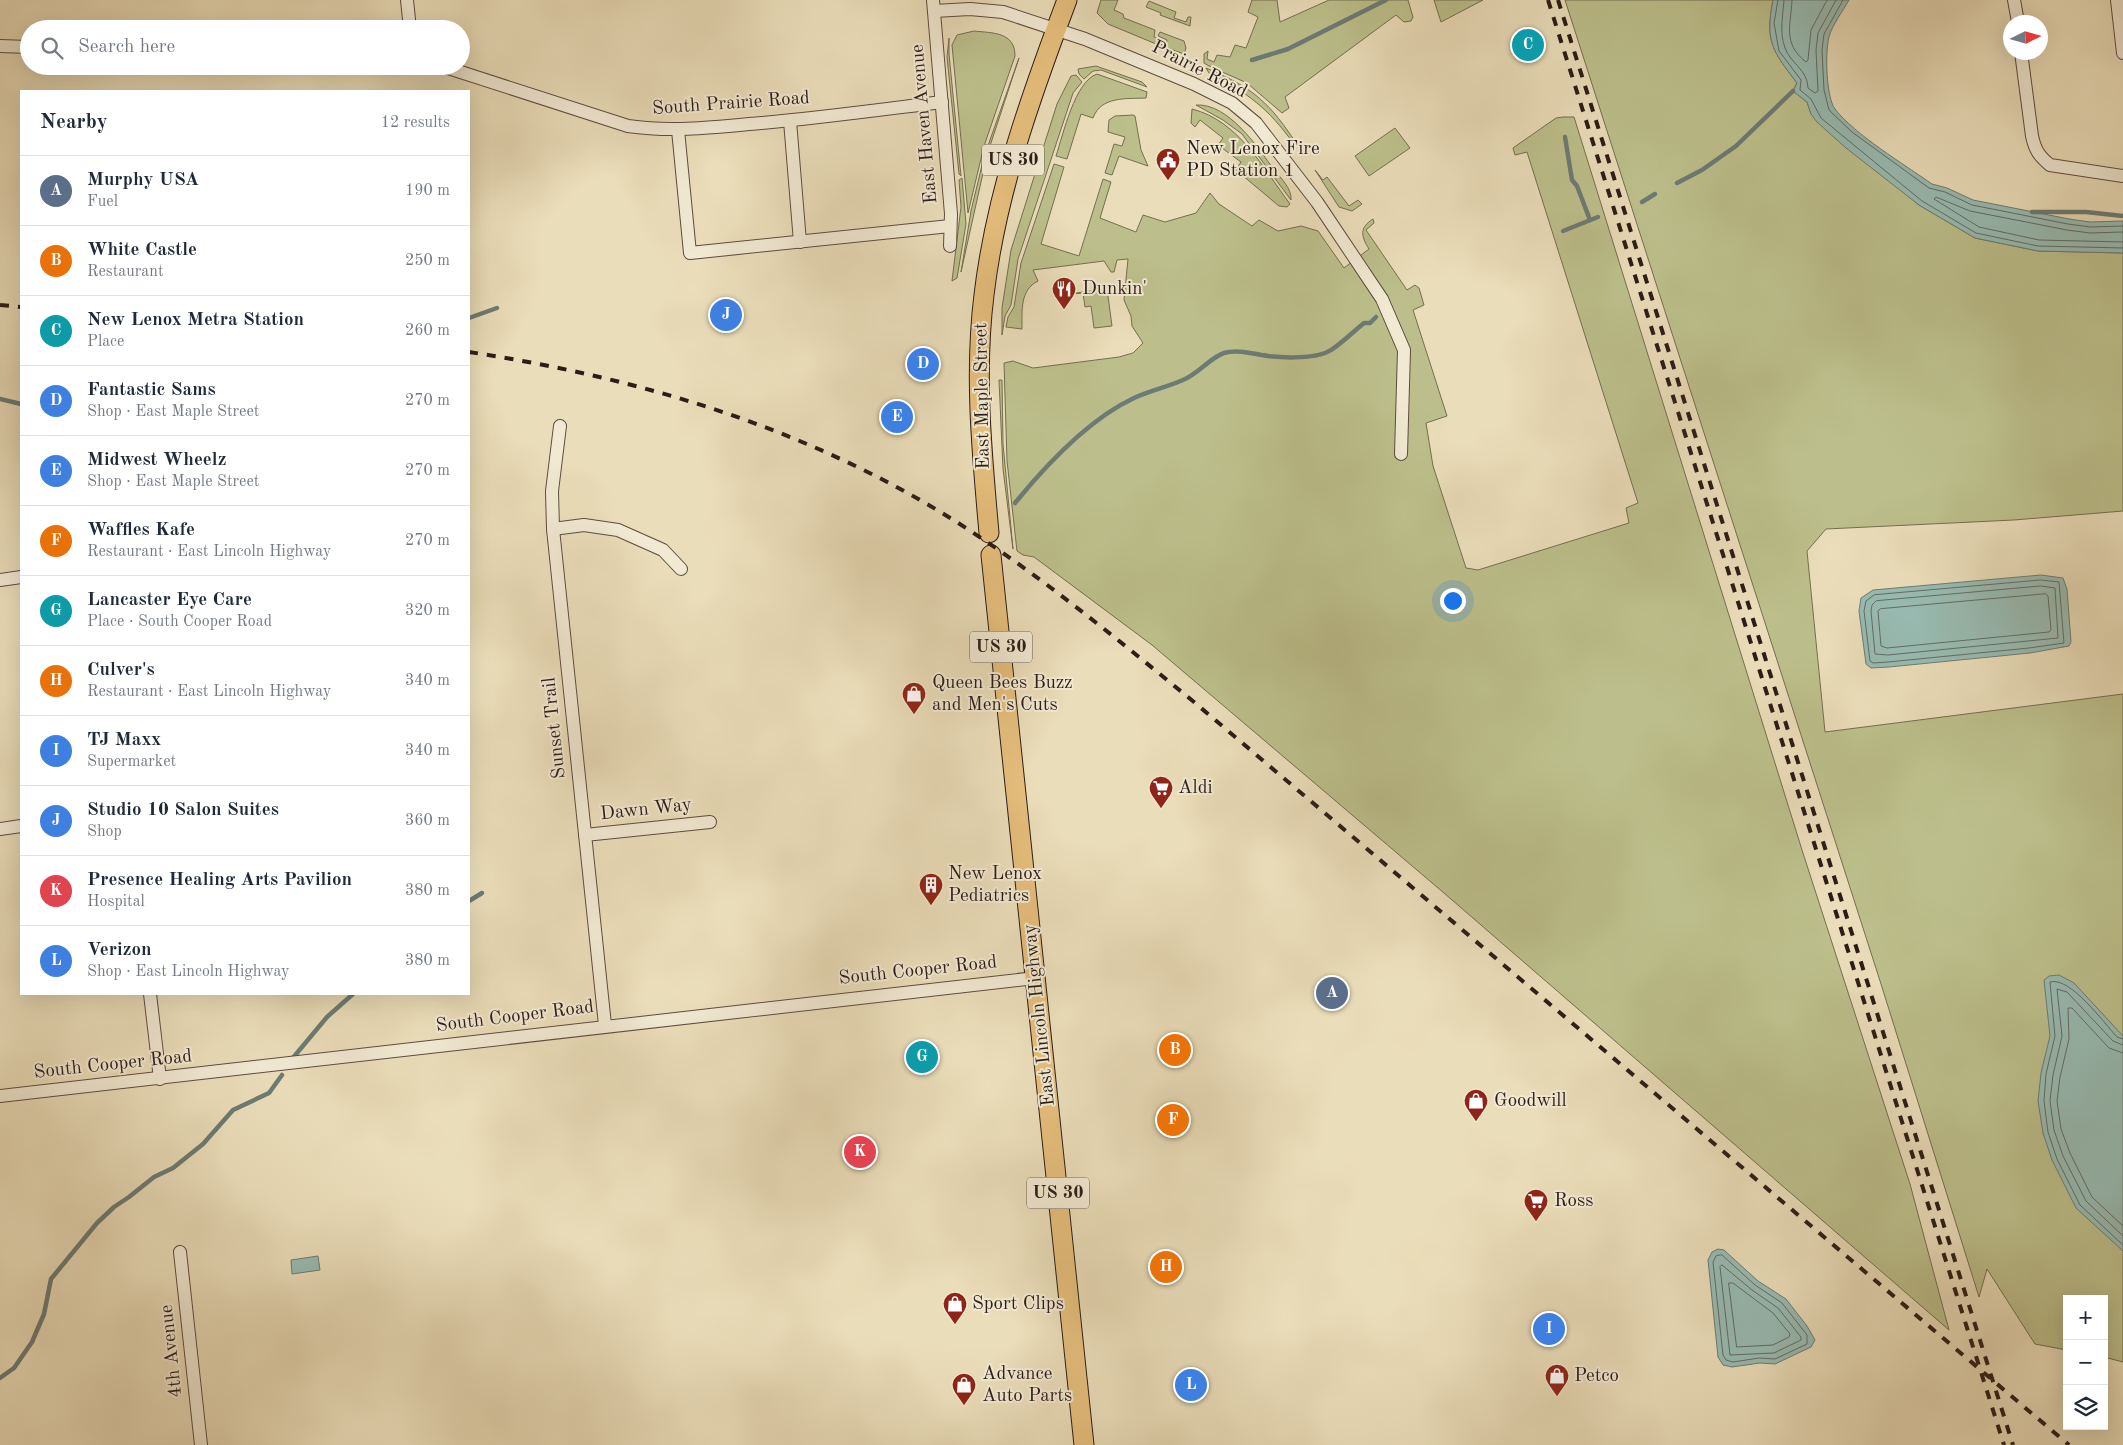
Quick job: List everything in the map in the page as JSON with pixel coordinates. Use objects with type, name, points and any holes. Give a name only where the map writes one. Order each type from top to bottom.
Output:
[{"type":"main road","name":"East Maple Street","points":[[988,533],[979,410],[984,294],[998,216],[1020,134],[1067,0]]},
{"type":"main road","name":"East Lincoln Highway","points":[[991,555],[1084,1445]]},
{"type":"street","points":[[407,0],[409,20]]},
{"type":"street","points":[[2014,0],[2017,15]]},
{"type":"street","points":[[2117,0],[2123,53]]},
{"type":"street","name":"Prairie Road","points":[[933,6],[1003,12],[1129,56],[1194,84],[1232,103],[1256,122],[1317,202],[1382,298],[1404,350],[1401,454]]},
{"type":"street","name":"East Haven Avenue","points":[[933,6],[952,214],[950,246]]},
{"type":"street","points":[[0,46],[20,47]]},
{"type":"street","points":[[2022,60],[2035,149],[2050,165],[2123,176]]},
{"type":"street","name":"South Prairie Road","points":[[470,75],[628,126],[678,130],[790,121],[942,102]]},
{"type":"street","points":[[790,121],[800,242]]},
{"type":"street","points":[[678,130],[690,253],[950,226]]},
{"type":"street","name":"Sunset Trail","points":[[560,426],[552,491],[553,529],[605,1026]]},
{"type":"street","points":[[553,529],[584,525],[618,530],[663,550],[681,569]]},
{"type":"street","points":[[0,580],[20,577]]},
{"type":"street","name":"Dawn Way","points":[[585,835],[710,822]]},
{"type":"street","points":[[0,829],[20,826]]},
{"type":"street","name":"South Cooper Road","points":[[0,1096],[1035,978]]},
{"type":"street","points":[[150,995],[160,1079]]},
{"type":"street","name":"4th Avenue","points":[[180,1252],[201,1445]]},
{"type":"green space","points":[[1101,0],[1118,0],[1114,10],[1123,14],[1124,18],[1155,30],[1154,37],[1163,41],[1161,46],[1108,24],[1097,13]]},
{"type":"green space","points":[[1252,0],[1277,0],[1280,22],[1329,0],[1408,0],[1413,17],[1411,21],[1404,22],[1396,15],[1285,97],[1289,108],[1282,113],[1247,83],[1204,63],[1204,54],[1208,51],[1207,59],[1214,62],[1217,55],[1230,57],[1235,45],[1246,48],[1258,17],[1248,12]]},
{"type":"green space","points":[[1434,0],[1483,0],[1441,22]]},
{"type":"green space","points":[[1565,0],[1773,0],[1770,36],[1776,53],[1797,83],[1793,91],[1807,102],[1811,114],[1919,205],[1975,238],[2038,251],[2123,253],[2123,511],[2014,520],[1826,529],[1807,551],[1825,732],[2123,694],[2123,1362],[2108,1358],[2108,1295],[2063,1295],[2063,1349],[2035,1344],[1987,1269],[1979,1297],[1881,984]]},
{"type":"green space","points":[[1149,1],[1176,12],[1174,18],[1186,22],[1188,17],[1191,17],[1190,26],[1160,15],[1161,13],[1146,7]]},
{"type":"green space","points":[[974,31],[995,33],[1007,38],[1014,48],[1015,56],[984,146],[968,213],[952,45],[957,35]]},
{"type":"green space","points":[[1160,32],[1184,41],[1186,48],[1184,54],[1165,47],[1167,40],[1158,36]]},
{"type":"green space","points":[[949,38],[961,176],[959,174],[947,57]]},
{"type":"green space","points":[[1019,58],[987,155],[961,272],[971,211],[984,157]]},
{"type":"green space","points":[[1096,66],[1142,82],[1147,87],[1101,70],[1093,71],[1084,79],[1079,74],[1078,69]]},
{"type":"green space","points":[[1206,68],[1223,75],[1260,98],[1279,118],[1298,146],[1294,144],[1275,120],[1256,102],[1209,73]]},
{"type":"green space","points":[[1097,74],[1147,92],[1146,98],[1108,102],[1097,111],[1093,118],[1081,114],[1067,159],[1056,156],[1076,97],[1089,79]]},
{"type":"green space","points":[[1076,75],[1082,82],[1073,93],[1018,259],[1011,305],[1005,316],[1002,335],[1002,308],[1011,250],[1057,104],[1071,76]]},
{"type":"green space","points":[[1196,105],[1208,106],[1219,111],[1241,128],[1285,184],[1290,192],[1291,200],[1242,134],[1223,120]]},
{"type":"green space","points":[[1192,109],[1209,115],[1237,135],[1260,161],[1290,204],[1287,207],[1279,206],[1236,170],[1241,162],[1218,145],[1223,138],[1200,120],[1195,127],[1191,123]]},
{"type":"green space","points":[[1115,116],[1135,116],[1141,150],[1148,166],[1119,156],[1112,175],[1105,173],[1114,144],[1122,146],[1125,137],[1108,132],[1109,120]]},
{"type":"green space","points":[[1574,117],[1802,850],[1910,1184],[1949,1330],[1444,893],[1152,645],[1034,557],[1023,555],[1017,551],[1007,461],[1004,363],[1013,361],[1033,368],[1119,357],[1133,353],[1143,343],[1132,326],[1131,316],[1124,300],[1128,259],[1117,260],[1114,272],[1111,272],[1104,261],[1033,270],[1038,281],[1028,290],[1023,301],[1022,329],[1006,327],[1008,317],[1014,307],[1021,263],[1054,164],[1064,167],[1041,244],[1079,256],[1103,179],[1111,182],[1100,218],[1136,232],[1143,215],[1165,222],[1196,213],[1210,193],[1219,204],[1252,226],[1259,220],[1278,231],[1301,226],[1318,231],[1344,268],[1369,249],[1364,240],[1363,229],[1373,219],[1374,223],[1366,230],[1407,290],[1415,285],[1419,288],[1424,305],[1413,310],[1447,416],[1426,423],[1433,466],[1466,568],[1478,570],[1629,523],[1626,508],[1638,503],[1527,152],[1515,155],[1513,148],[1556,118]]},
{"type":"green space","points":[[1395,128],[1410,148],[1369,176],[1355,156]]},
{"type":"green space","points":[[1315,170],[1323,180],[1327,177],[1349,206],[1358,200],[1362,204],[1352,211],[1339,207]]},
{"type":"green space","points":[[962,178],[966,224],[957,278],[952,281],[961,207],[959,180]]},
{"type":"green space","points":[[1098,290],[1108,296],[1112,326],[1094,328],[1091,306],[1085,307],[1083,293],[1061,295]]},
{"type":"green space","points":[[999,380],[1002,380],[1003,444],[1013,549],[1003,469]]},
{"type":"water","points":[[1773,0],[1849,0],[1829,37],[1827,63],[1830,95],[1835,109],[1844,119],[1880,149],[1932,184],[1947,188],[1973,200],[2090,222],[2123,221],[2123,253],[2038,251],[1975,238],[1919,205],[1846,148],[1817,122],[1811,114],[1807,102],[1793,91],[1797,83],[1776,53],[1770,36]]},
{"type":"water","points":[[2041,575],[2063,578],[2067,589],[2071,642],[2069,646],[2030,653],[1889,667],[1871,668],[1866,664],[1859,611],[1861,598],[1873,590]]},
{"type":"water","points":[[2059,975],[2074,983],[2123,1036],[2123,1251],[2076,1208],[2052,1160],[2043,1133],[2038,1101],[2041,1073],[2050,1036],[2044,980],[2049,976]]},
{"type":"water","points":[[1718,1249],[1724,1250],[1758,1281],[1786,1299],[1807,1326],[1815,1340],[1811,1347],[1775,1364],[1760,1363],[1732,1367],[1723,1365],[1718,1357],[1708,1260],[1712,1252]]},
{"type":"water","points":[[318,1256],[320,1270],[292,1274],[291,1260]]},
{"type":"waterway","points":[[1252,60],[1288,49],[1386,0]]},
{"type":"waterway","points":[[1677,183],[1702,170],[1736,146],[1793,91]]},
{"type":"waterway","points":[[1565,137],[1572,180],[1577,186],[1590,220]]},
{"type":"waterway","points":[[1642,202],[1655,194]]},
{"type":"waterway","points":[[2032,212],[2086,212],[2123,216]]},
{"type":"waterway","points":[[1563,231],[1598,217]]},
{"type":"waterway","points":[[470,318],[497,308]]},
{"type":"waterway","points":[[1015,503],[1069,444],[1101,418],[1134,398],[1189,377],[1214,358],[1224,353],[1241,352],[1292,357],[1325,353],[1340,344],[1364,323],[1370,323],[1376,317]]},
{"type":"waterway","points":[[0,399],[20,404]]},
{"type":"waterway","points":[[470,900],[482,893]]},
{"type":"waterway","points":[[292,1059],[327,1017],[352,995]]},
{"type":"waterway","points":[[0,1378],[14,1368],[32,1342],[44,1314],[51,1279],[97,1223],[114,1207],[154,1177],[173,1168],[203,1144],[233,1110],[269,1093],[282,1075]]},
{"type":"railway","points":[[1548,0],[2004,1445]]},
{"type":"railway","points":[[1558,0],[2013,1445]]},
{"type":"railway","points":[[0,305],[20,307]]},
{"type":"railway","points":[[470,352],[596,376],[659,392],[721,411],[841,459],[899,488],[987,542],[1078,608],[1194,702],[2069,1445]]},
{"type":"place","name":"New Lenox Metra Station","points":[[1528,45]]},
{"type":"place","name":"New Lenox Fire PD Station 1","points":[[1168,181]]},
{"type":"place","name":"Dunkin'","points":[[1064,310]]},
{"type":"place","name":"Studio 10 Salon Suites","points":[[726,315]]},
{"type":"place","name":"Fantastic Sams","points":[[923,364]]},
{"type":"place","name":"Midwest Wheelz","points":[[897,417]]},
{"type":"place","name":"Queen Bees Buzz and Men's Cuts","points":[[914,715]]},
{"type":"place","name":"Aldi","points":[[1161,809]]},
{"type":"place","name":"New Lenox Pediatrics","points":[[931,906]]},
{"type":"place","name":"Murphy USA","points":[[1332,993]]},
{"type":"place","name":"White Castle","points":[[1175,1050]]},
{"type":"place","name":"Lancaster Eye Care","points":[[922,1057]]},
{"type":"place","name":"Waffles Kafe","points":[[1173,1120]]},
{"type":"place","name":"Goodwill","points":[[1476,1122]]},
{"type":"place","name":"Presence Healing Arts Pavilion","points":[[860,1152]]},
{"type":"place","name":"Ross","points":[[1536,1222]]},
{"type":"place","name":"Culver's","points":[[1166,1267]]},
{"type":"place","name":"Sport Clips","points":[[955,1325]]},
{"type":"place","name":"TJ Maxx","points":[[1549,1329]]},
{"type":"place","name":"Verizon","points":[[1191,1385]]},
{"type":"place","name":"Petco","points":[[1557,1397]]},
{"type":"place","name":"Advance Auto Parts","points":[[964,1406]]}]
